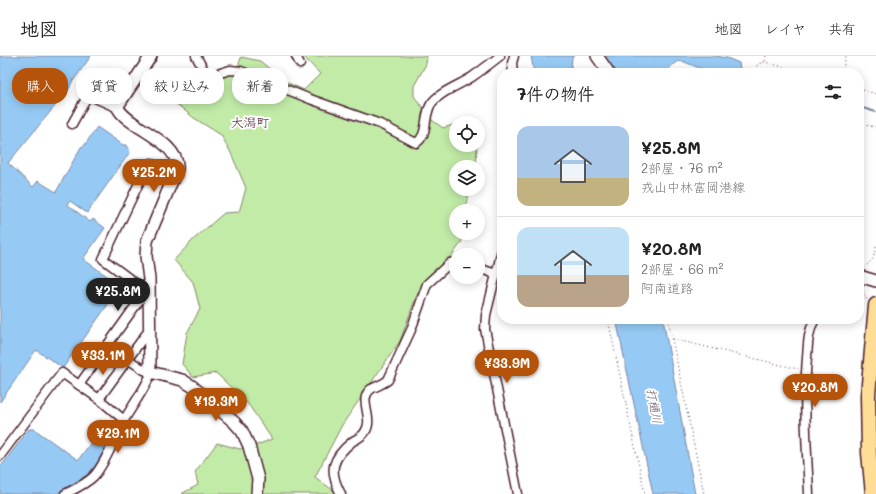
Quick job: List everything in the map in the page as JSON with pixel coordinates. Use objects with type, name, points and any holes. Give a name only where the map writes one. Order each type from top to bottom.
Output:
[{"type":"highway","points":[[872,304],[868,395],[869,453],[872,494]]},
{"type":"main road","points":[[151,56],[119,104],[118,108],[126,118],[158,139],[176,158],[178,163],[177,169],[147,241],[146,256],[150,372],[182,380],[192,386],[234,422],[242,431],[249,446],[258,479],[257,494]]},
{"type":"main road","points":[[599,59],[605,68]]},
{"type":"main road","points":[[864,277],[876,281]]},
{"type":"street","points":[[196,56],[205,72],[209,75],[230,70],[241,71],[310,100],[380,124],[416,143],[422,139],[425,130],[427,113],[437,97],[472,77],[500,56]]},
{"type":"street","points":[[296,56],[300,64]]},
{"type":"street","points":[[512,68],[514,56]]},
{"type":"street","points":[[72,124],[88,95],[118,108]]},
{"type":"street","points":[[79,385],[148,290],[103,260],[139,183],[152,163],[174,176]]},
{"type":"street","points":[[341,494],[336,485],[333,468],[337,458],[342,450],[365,433],[370,422],[365,401],[370,390],[388,380],[411,330],[427,284],[449,264]]},
{"type":"street","points":[[485,270],[496,274]]},
{"type":"street","points":[[497,270],[486,315],[485,329],[518,494]]},
{"type":"street","points":[[809,494],[805,419],[806,370],[809,334],[813,324]]},
{"type":"street","points":[[99,399],[146,334],[149,333]]},
{"type":"street","points":[[65,494],[83,484],[93,476],[102,465],[124,420],[147,382],[150,372],[144,370],[107,346]]},
{"type":"street","points":[[0,456],[62,373],[99,399],[124,420]]},
{"type":"path","points":[[765,62],[766,56]]},
{"type":"path","points":[[843,68],[846,56]]},
{"type":"path","points":[[756,68],[758,64],[765,62],[786,68]]},
{"type":"path","points":[[864,90],[876,94]]},
{"type":"path","points":[[864,125],[876,128]]},
{"type":"path","points":[[864,272],[873,259],[876,247]]},
{"type":"path","points":[[864,284],[872,304]]},
{"type":"path","points":[[609,324],[645,494]]},
{"type":"path","points":[[669,324],[704,494]]},
{"type":"path","points":[[672,339],[806,370]]},
{"type":"green space","points":[[303,56],[427,56],[426,64],[414,86],[414,96],[432,120],[443,128],[449,126],[449,152],[477,152],[476,160],[449,160],[449,196],[468,196],[466,204],[449,204],[449,240],[462,240],[461,243],[457,248],[449,248],[449,258],[426,278],[416,297],[400,341],[342,425],[315,477],[338,494],[181,494],[198,485],[195,472],[217,443],[240,449],[257,445],[272,439],[248,404],[216,373],[193,377],[182,364],[187,333],[200,309],[193,282],[174,260],[194,239],[224,213],[239,212],[246,188],[230,151],[221,135],[194,118],[176,104],[224,104],[224,76],[232,72],[232,104],[288,104],[288,83],[304,90],[320,74]]},
{"type":"green space","points":[[241,57],[260,61],[269,68],[236,68]]},
{"type":"water","points":[[0,56],[91,56],[82,68],[76,68],[76,77],[68,90],[68,68],[12,68],[12,104],[57,104],[8,163],[33,187],[38,181],[56,192],[81,147],[84,146],[97,127],[123,145],[126,145],[130,152],[87,213],[70,201],[67,204],[90,222],[93,219],[105,228],[83,259],[121,286],[63,368],[36,350],[0,402]]},
{"type":"water","points":[[531,56],[574,56],[572,58],[572,68],[533,68]]},
{"type":"water","points":[[607,56],[716,56],[727,58],[739,63],[740,68],[700,68],[682,61],[676,62],[669,68],[601,68]]},
{"type":"water","name":"打樋川","points":[[617,324],[664,324],[695,494],[653,494]]},
{"type":"water","points":[[29,429],[34,429],[78,460],[101,429],[112,437],[97,464],[87,475],[56,494],[0,494],[0,464],[2,465]]},
{"type":"waterway","points":[[864,108],[876,112]]},
{"type":"district","name":"大潟町","points":[[250,121]]}]
